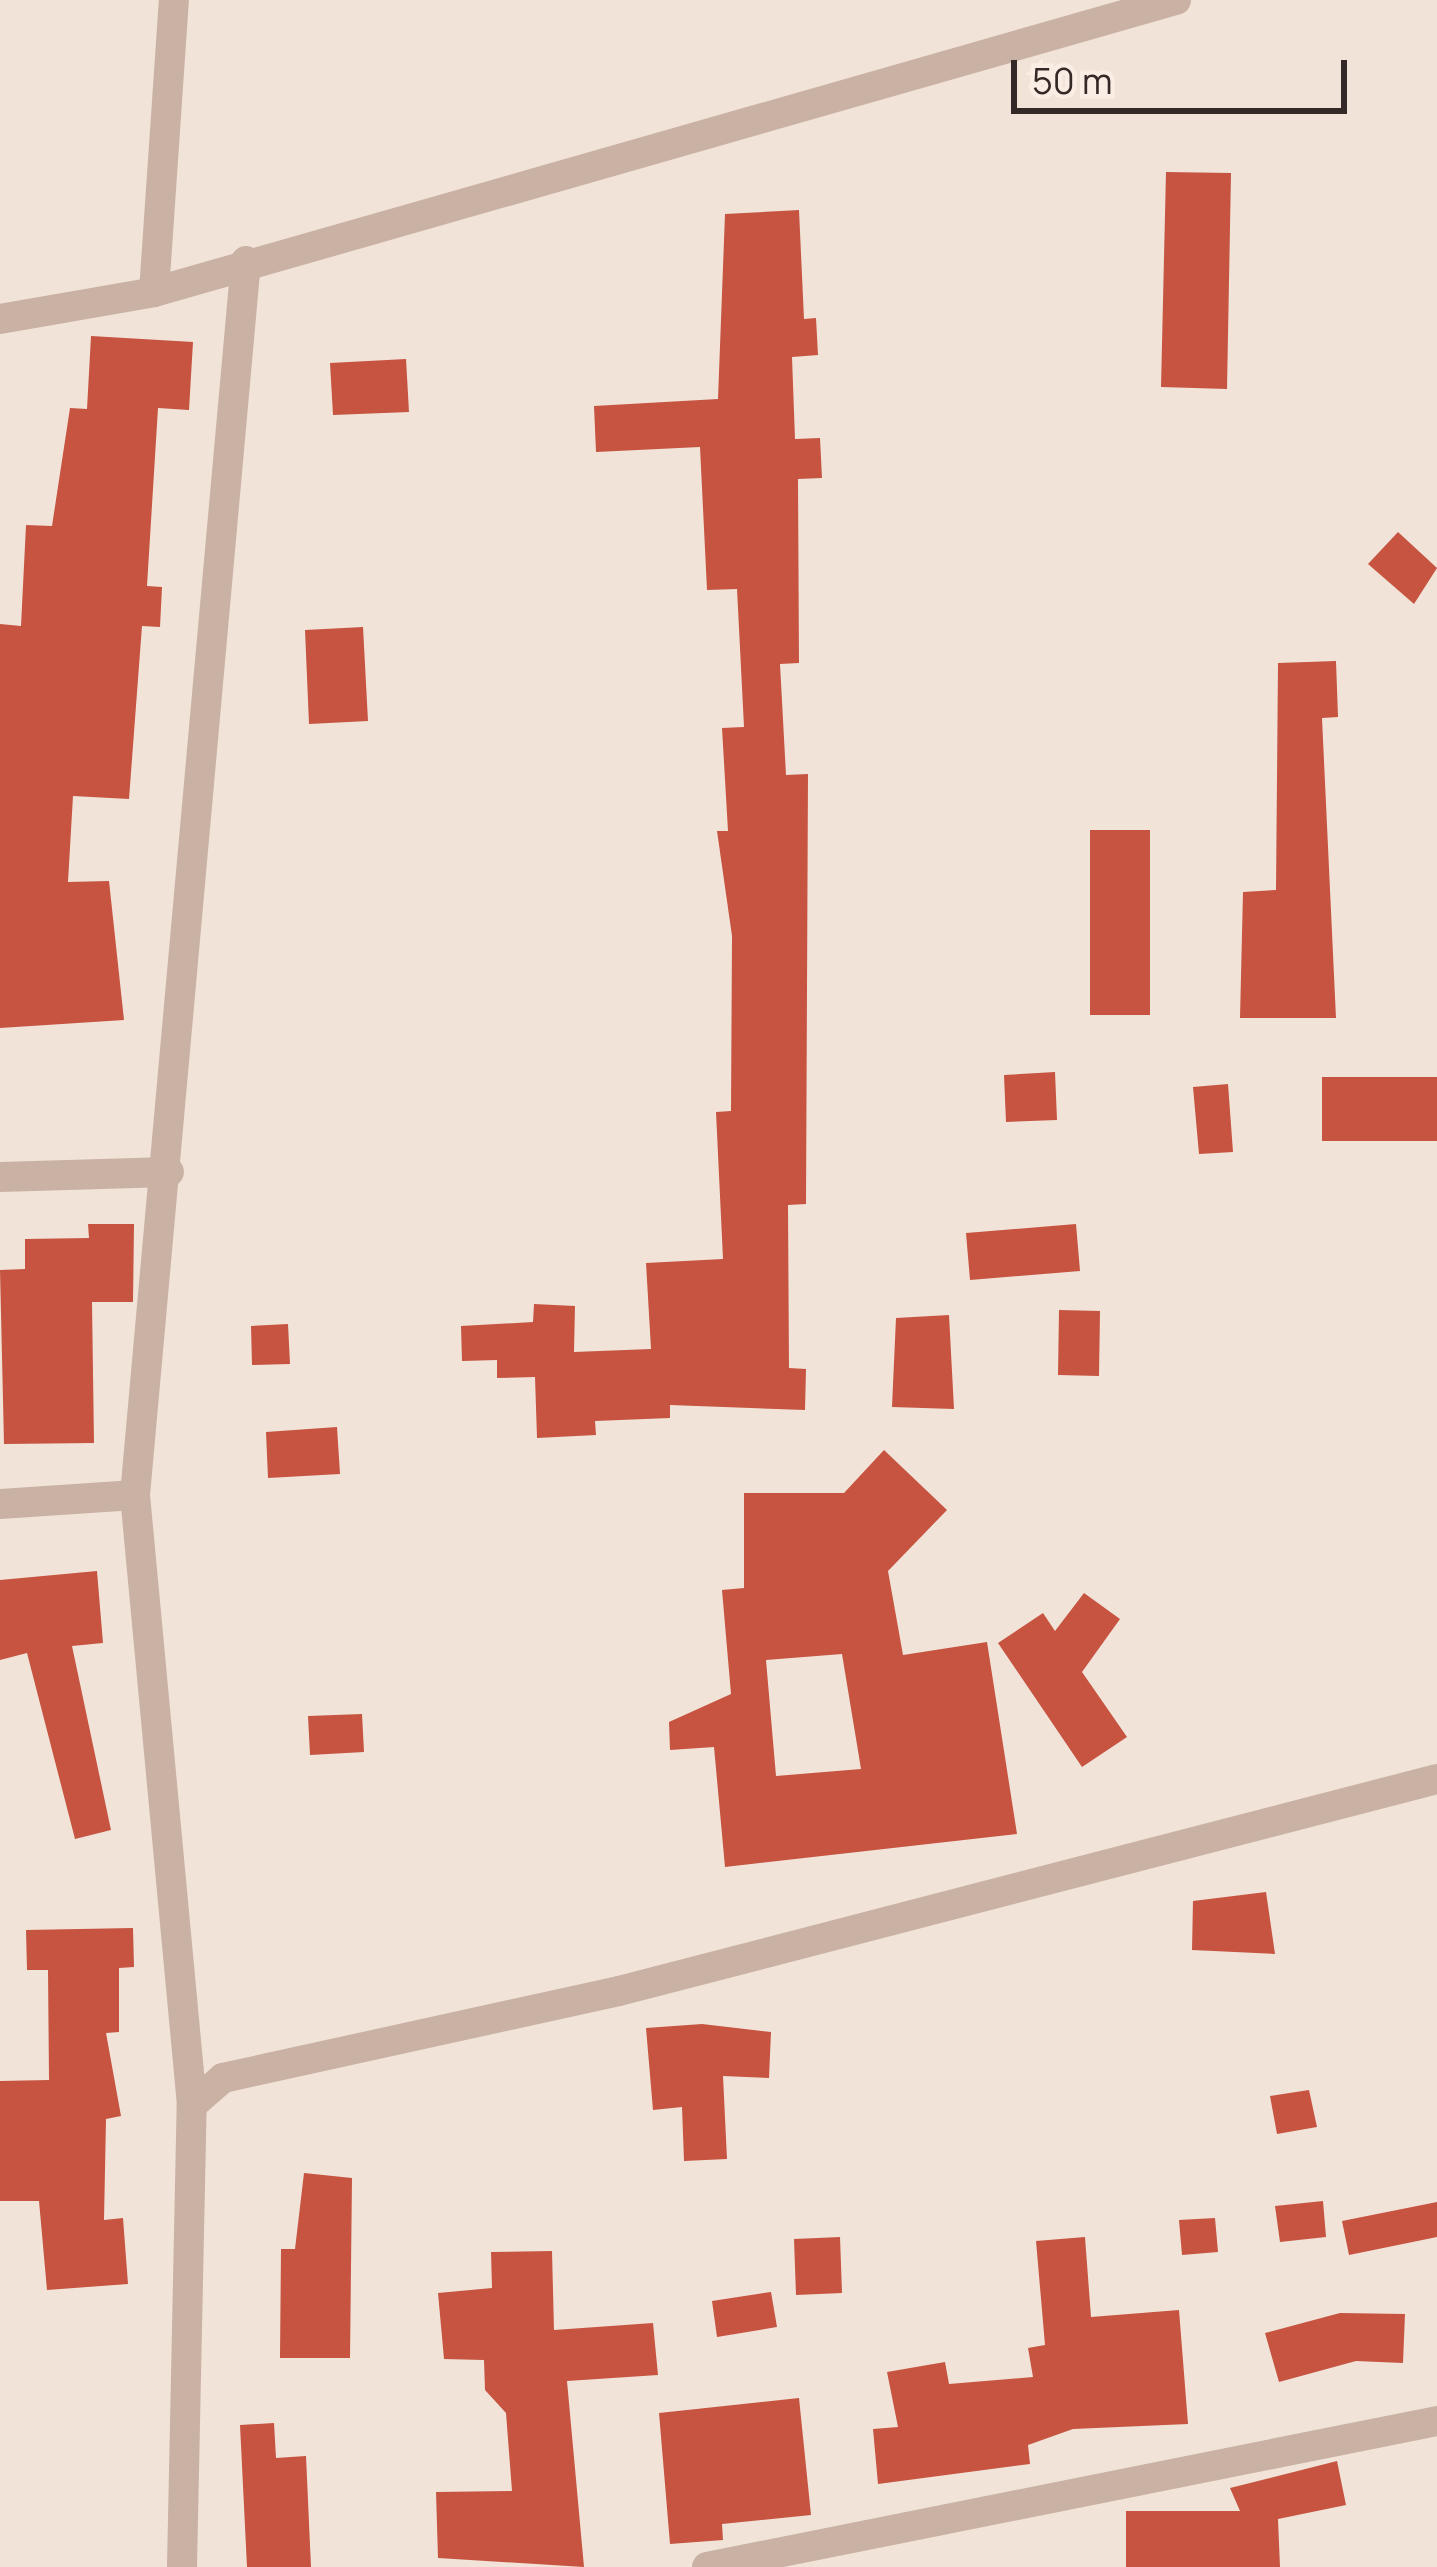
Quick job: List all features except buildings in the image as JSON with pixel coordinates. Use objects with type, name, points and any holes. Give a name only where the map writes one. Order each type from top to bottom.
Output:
[{"type":"street","points":[[154,292],[174,0]]},
{"type":"street","points":[[0,319],[154,292],[246,261],[1176,0]]},
{"type":"street","points":[[182,2567],[192,2105],[135,1495],[169,1172],[246,261]]},
{"type":"street","points":[[0,1178],[169,1172]]},
{"type":"street","points":[[0,1504],[135,1495]]},
{"type":"street","points":[[192,2105],[223,2078],[619,1991],[1437,1780]]},
{"type":"street","points":[[707,2567],[1437,2421]]}]
